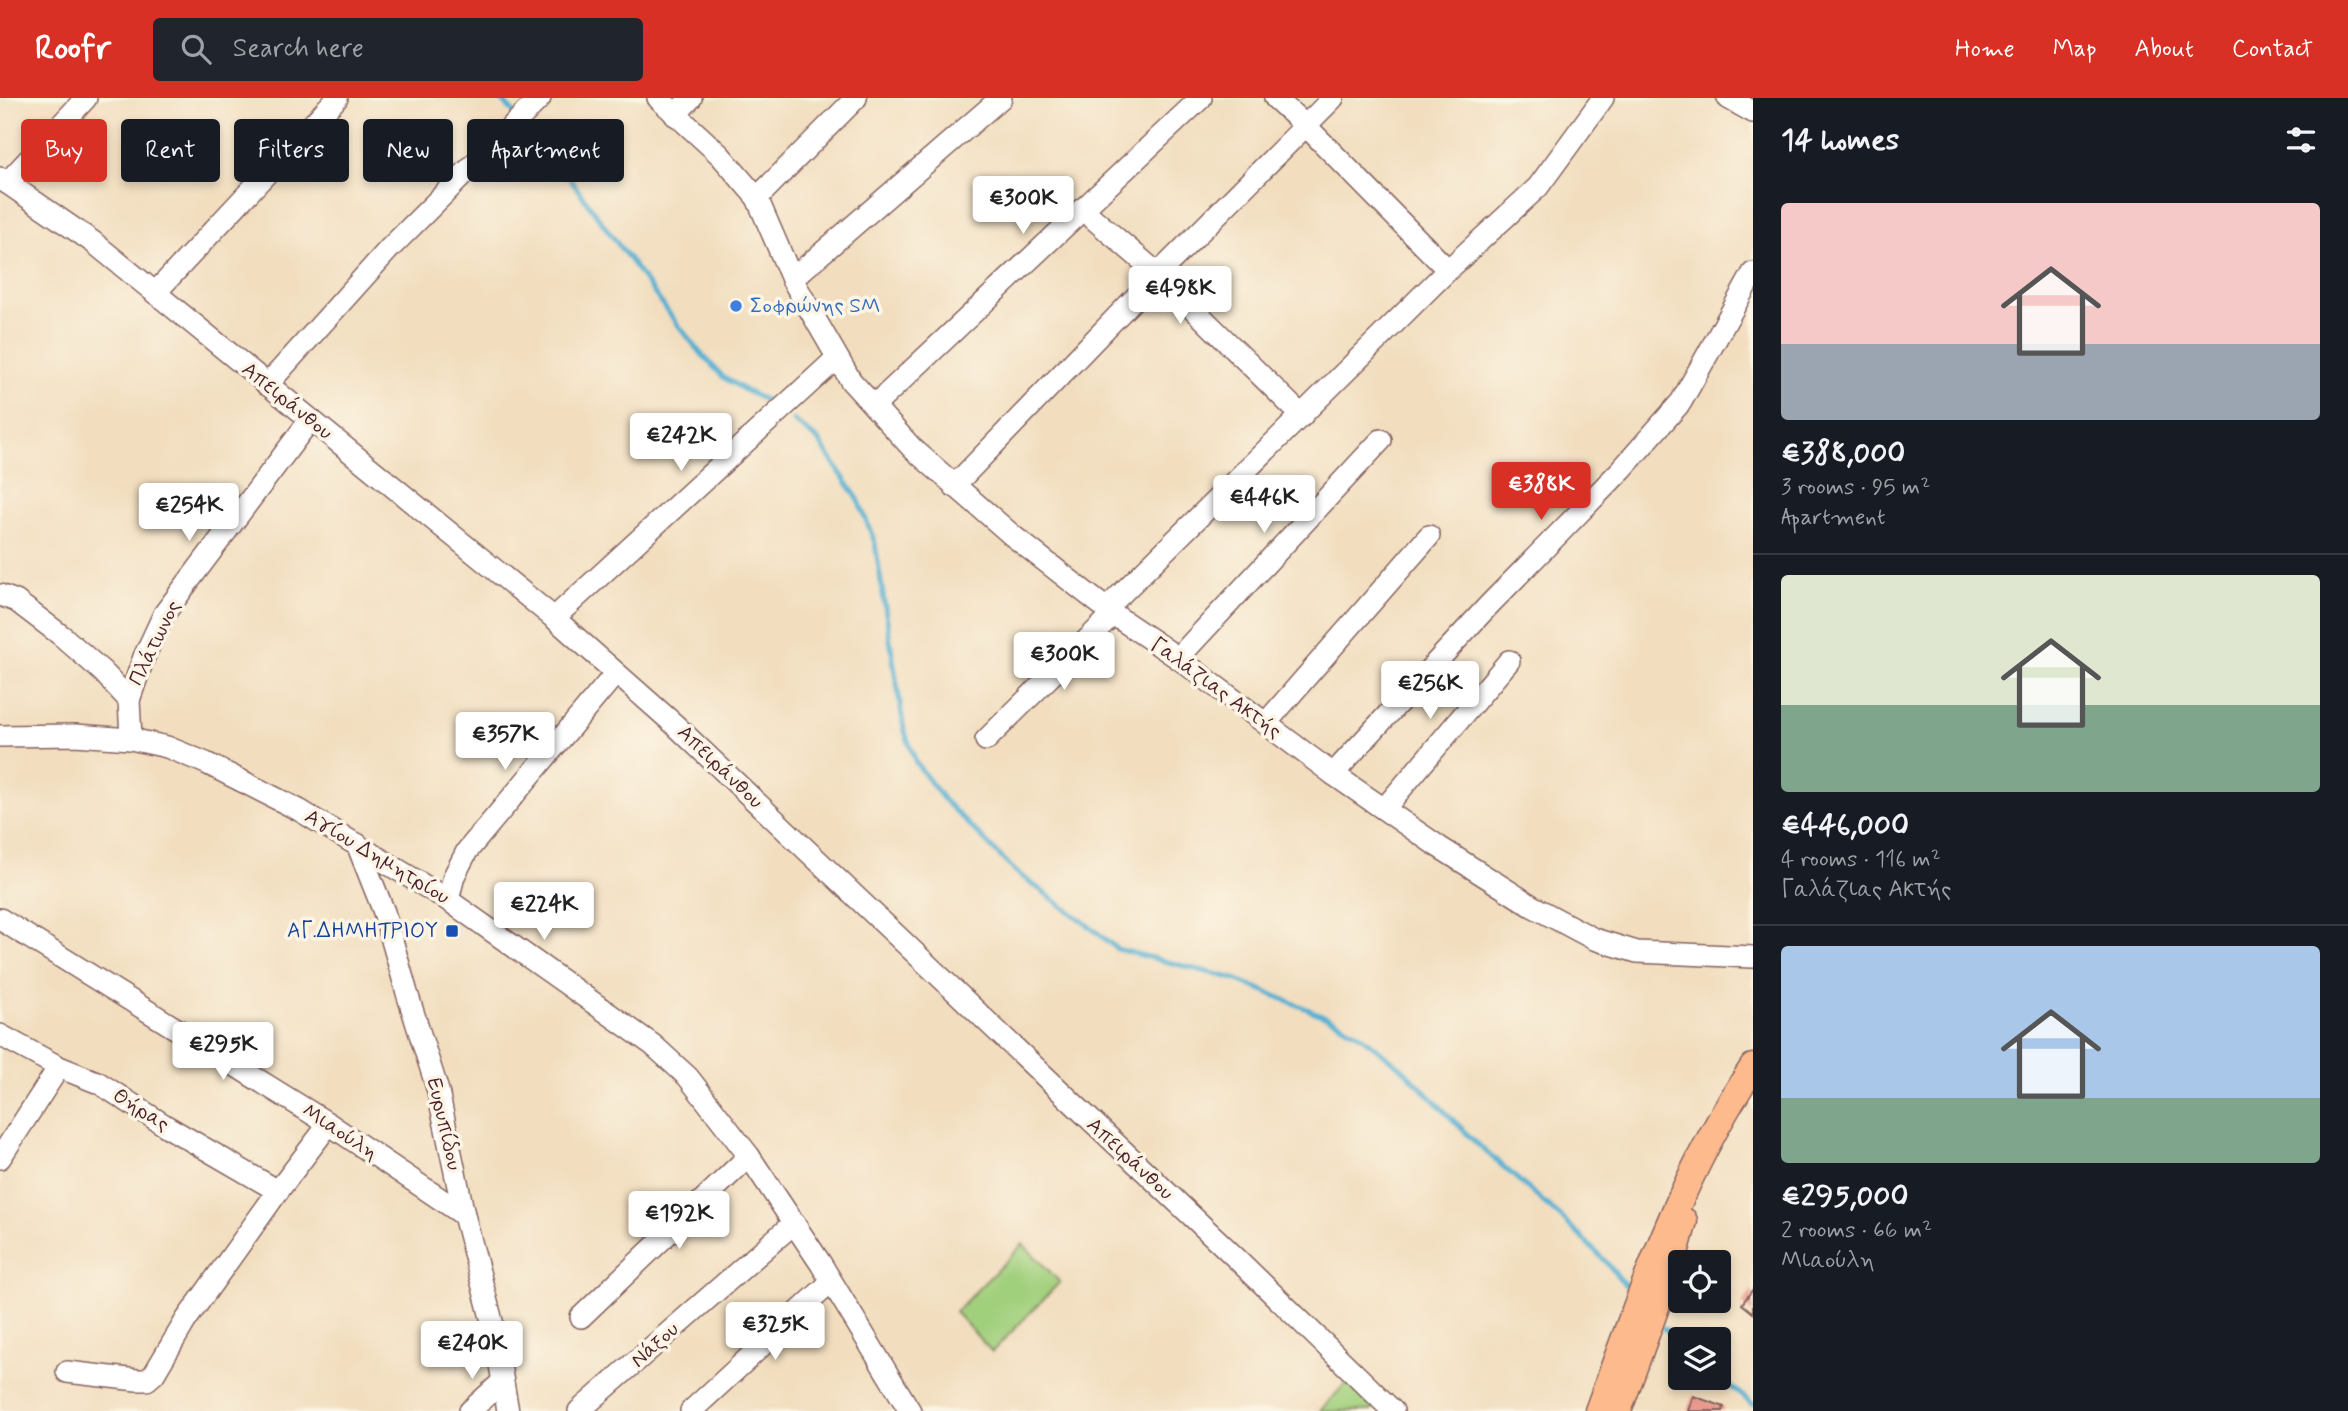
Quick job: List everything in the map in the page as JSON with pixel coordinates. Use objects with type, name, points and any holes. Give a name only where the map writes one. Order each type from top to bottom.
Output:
[{"type":"main road","points":[[1598,1411],[1655,1254],[1724,1110],[1753,1067]]},
{"type":"main road","points":[[1618,1411],[1673,1260],[1704,1152]]},
{"type":"street","points":[[4,181],[86,98]]},
{"type":"street","points":[[155,293],[337,98]]},
{"type":"street","points":[[267,385],[389,249],[540,98]]},
{"type":"street","name":"Γαλάζιας Ακτής","points":[[658,98],[720,155],[757,198],[792,279],[851,381],[912,448],[954,486],[1110,611],[1178,658],[1333,774],[1532,906],[1594,939],[1637,952],[1753,957]]},
{"type":"street","points":[[675,115],[691,98]]},
{"type":"street","points":[[757,198],[856,98]]},
{"type":"street","points":[[792,279],[1001,98]]},
{"type":"street","points":[[874,406],[1201,98]]},
{"type":"street","points":[[1275,98],[1448,270]]},
{"type":"street","points":[[954,486],[1158,274],[1333,98]]},
{"type":"street","points":[[986,740],[1302,416],[1448,270],[1538,187],[1603,98]]},
{"type":"street","points":[[1728,98],[1753,112]]},
{"type":"street","name":"Απειράνθου","points":[[4,181],[93,242],[554,618],[617,673],[733,778],[1393,1411]]},
{"type":"street","points":[[1082,209],[1158,274],[1302,416]]},
{"type":"street","points":[[1333,774],[1488,606],[1622,469],[1681,402],[1753,272]]},
{"type":"street","points":[[554,618],[837,358]]},
{"type":"street","name":"Πλάτωνος","points":[[129,700],[144,657],[164,614],[310,420]]},
{"type":"street","points":[[1178,658],[1381,440]]},
{"type":"street","points":[[1266,723],[1429,536]]},
{"type":"street","points":[[0,595],[16,601],[62,636],[103,672],[129,700],[131,738]]},
{"type":"street","points":[[1384,809],[1509,661]]},
{"type":"street","points":[[448,900],[454,876],[467,851],[617,673]]},
{"type":"street","name":"Αγίου Δημητρίου","points":[[0,736],[75,734],[131,738],[167,747],[206,763],[299,810],[448,900],[653,1045],[688,1077],[749,1156],[794,1223],[910,1411]]},
{"type":"street","name":"Ευρυπίδου","points":[[357,844],[384,912],[438,1091],[464,1215],[487,1300],[508,1411]]},
{"type":"street","name":"Μιαούλη","points":[[0,919],[329,1124],[464,1215]]},
{"type":"street","name":"Θήρας","points":[[0,1035],[59,1067],[99,1083],[166,1126],[278,1191]]},
{"type":"street","points":[[0,1158],[59,1067]]},
{"type":"street","points":[[67,1371],[137,1380],[147,1380],[154,1374],[186,1320],[329,1124]]},
{"type":"street","points":[[581,1317],[749,1156]]},
{"type":"street","name":"Νάξου","points":[[579,1411],[794,1223]]},
{"type":"street","points":[[691,1411],[831,1282]]},
{"type":"street","points":[[470,1411],[502,1382]]},
{"type":"green space","points":[[1023,1244],[1060,1282],[992,1352],[955,1312]]},
{"type":"green space","points":[[1348,1381],[1373,1409],[1320,1411]]},
{"type":"building","points":[[1753,1289],[1753,1313],[1742,1304]]},
{"type":"building","points":[[1693,1396],[1724,1407],[1723,1411],[1688,1411]]},
{"type":"waterway","points":[[500,98],[515,114]]},
{"type":"waterway","points":[[572,182],[698,350],[723,377],[773,404]]},
{"type":"waterway","points":[[793,420],[818,440],[858,499],[875,543],[904,729],[916,763],[944,800],[1015,871],[1117,949],[1235,979],[1336,1021],[1357,1033],[1403,1069],[1474,1141],[1564,1220],[1626,1286]]},
{"type":"waterway","points":[[1664,1328],[1668,1332]]},
{"type":"waterway","points":[[1731,1387],[1753,1404]]},
{"type":"place","name":"Σοφρώνης SM","points":[[736,306]]},
{"type":"place","name":"ΑΓ.ΔΗΜΗΤΡΙΟΥ","points":[[452,931]]}]
